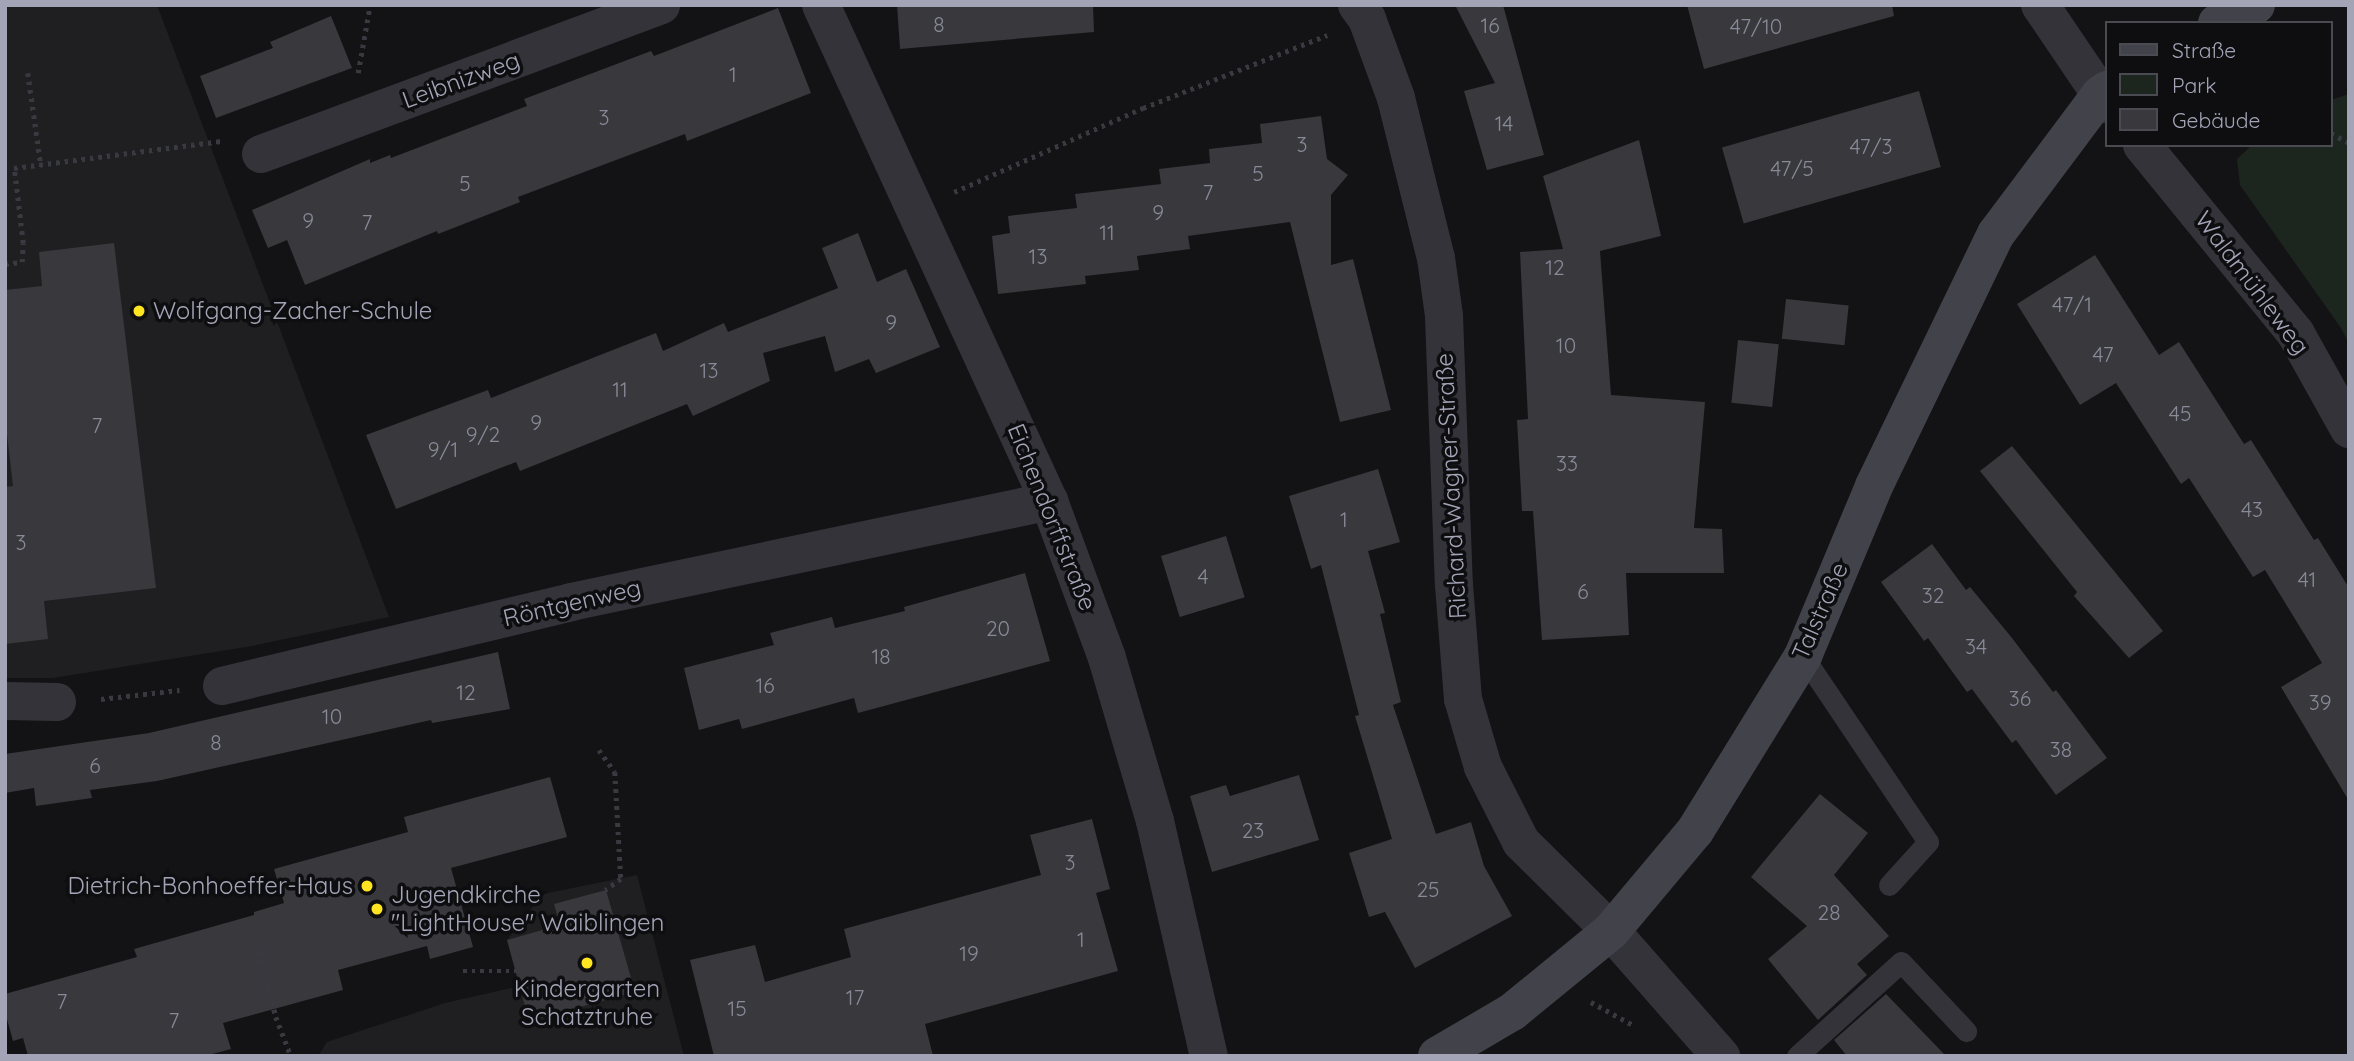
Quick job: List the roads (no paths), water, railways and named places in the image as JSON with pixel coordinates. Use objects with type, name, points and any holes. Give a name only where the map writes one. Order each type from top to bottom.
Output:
[{"type":"street","name":"Leibnizweg","points":[[261,154],[661,5]]},
{"type":"street","name":"Eichendorffstraße","points":[[821,5],[917,208],[1049,501],[1107,657],[1155,821],[1209,1056]]},
{"type":"street","points":[[2040,5],[2105,96]]},
{"type":"street","points":[[2221,21],[2256,5]]},
{"type":"street","name":"Richard-Wagner-Straße","points":[[1362,12],[1396,98],[1436,258],[1444,316],[1454,585],[1463,699],[1483,767],[1521,842],[1611,931],[1714,1047]]},
{"type":"street","name":"Talstraße","points":[[1437,1056],[1512,1012],[1611,931],[1695,831],[1804,656],[1874,486],[1996,234],[2105,96]]},
{"type":"street","name":"Waldmühleweg","points":[[2144,147],[2296,334],[2349,429]]},
{"type":"street","name":"Röntgenweg","points":[[222,686],[571,602],[1049,501]]},
{"type":"street","points":[[5,701],[57,702]]},
{"type":"lane","points":[[1804,656],[1928,842],[1889,885]]},
{"type":"lane","points":[[1797,1056],[1901,962],[1966,1031]]},
{"type":"place","name":"Wolfgang-Zacher-Schule","points":[[139,311]]},
{"type":"place","name":"Dietrich-Bonhoeffer-Haus","points":[[367,886]]},
{"type":"place","name":"Jugendkirche \"LightHouse\" Waiblingen","points":[[377,909]]},
{"type":"place","name":"Kindergarten Schatztruhe","points":[[587,963]]}]
